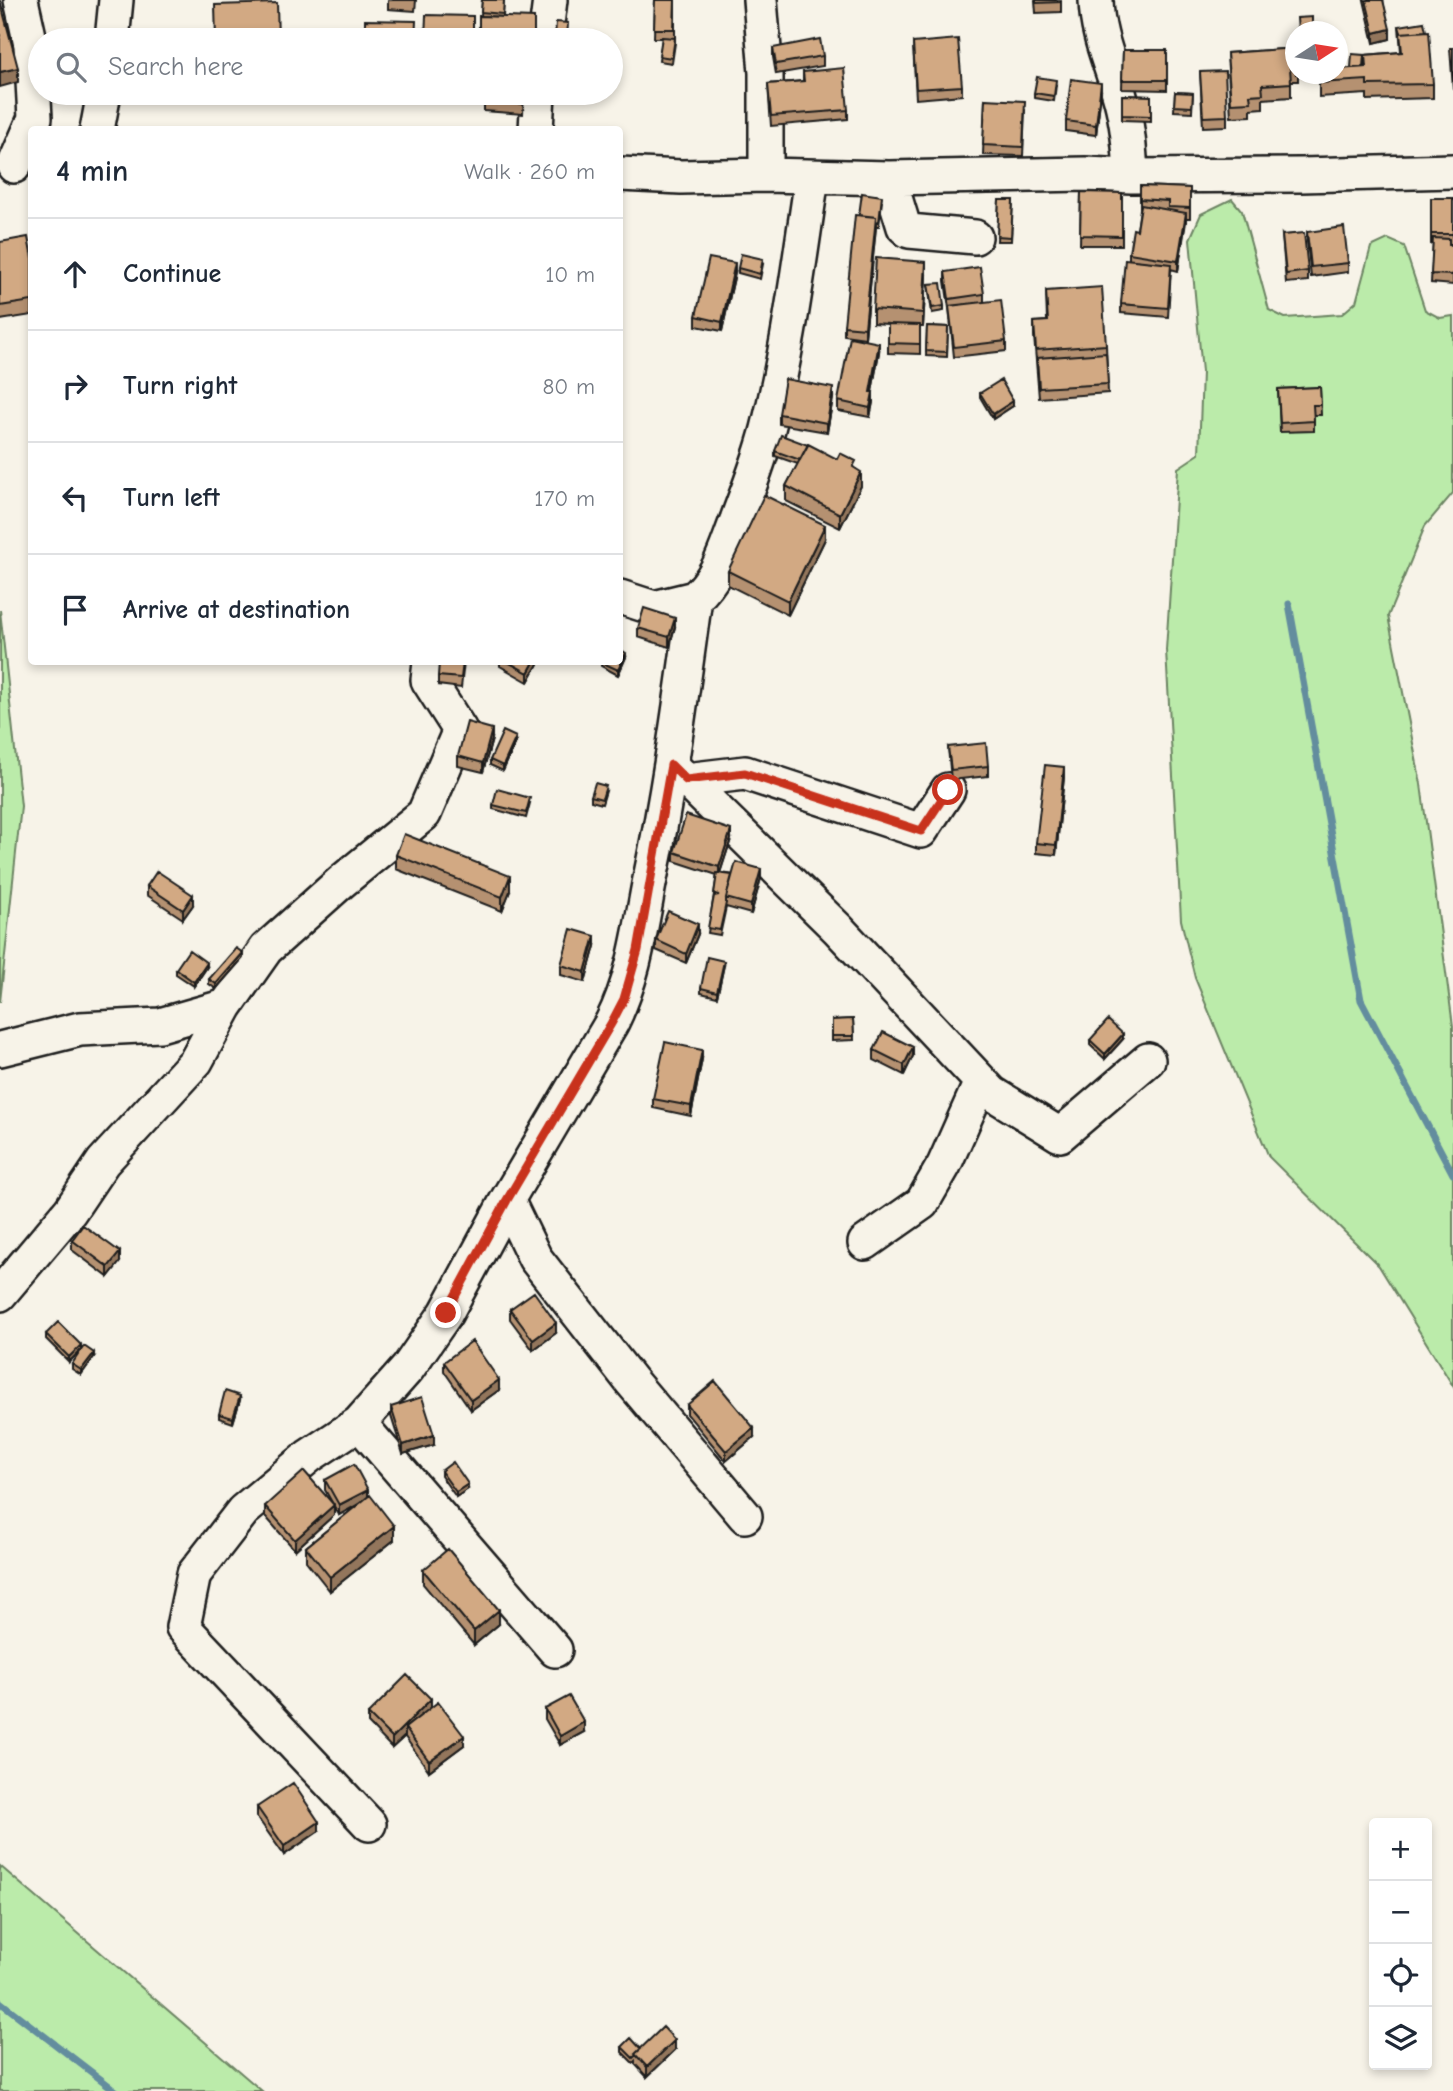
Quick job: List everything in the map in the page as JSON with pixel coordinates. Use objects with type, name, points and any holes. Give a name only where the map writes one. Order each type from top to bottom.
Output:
[{"type":"street","points":[[21,0],[28,32]]},
{"type":"street","points":[[113,28],[116,0]]},
{"type":"street","points":[[546,28],[550,0]]},
{"type":"street","points":[[760,0],[766,73],[766,175]]},
{"type":"street","points":[[1096,0],[1100,30],[1108,63],[1121,97],[1130,141],[1131,176]]},
{"type":"street","points":[[32,126],[35,118],[34,105]]},
{"type":"street","points":[[98,126],[102,105]]},
{"type":"street","points":[[536,126],[537,105]]},
{"type":"street","points":[[15,166],[28,135]]},
{"type":"street","points":[[623,174],[889,178],[1453,171]]},
{"type":"street","points":[[623,598],[654,608],[695,598],[707,587],[718,569],[755,472],[768,429],[785,351],[812,178]]},
{"type":"street","points":[[889,178],[904,227],[909,231],[975,237]]},
{"type":"street","points":[[369,1824],[183,1627],[194,1574],[243,1511],[309,1456],[359,1423],[408,1368],[446,1313],[507,1200],[624,999],[638,950],[678,773],[695,598]]},
{"type":"street","points":[[0,1294],[70,1210],[103,1162],[196,1060],[226,1006],[266,949],[341,882],[424,814],[460,730],[428,681],[430,665]]},
{"type":"street","points":[[678,773],[745,773],[921,831],[948,790]]},
{"type":"street","points":[[678,773],[838,929],[992,1093],[1060,1135],[1148,1060]]},
{"type":"street","points":[[0,1049],[80,1029],[160,1025],[226,1006]]},
{"type":"street","points":[[865,1243],[922,1203],[944,1165],[981,1082]]},
{"type":"street","points":[[507,1200],[535,1258],[631,1381],[745,1516]]},
{"type":"street","points":[[359,1423],[555,1650]]},
{"type":"green space","points":[[1232,199],[1242,211],[1269,310],[1285,318],[1342,314],[1356,302],[1371,247],[1388,239],[1404,246],[1425,310],[1440,318],[1453,316],[1453,493],[1425,526],[1388,616],[1421,784],[1453,1026],[1453,1386],[1379,1266],[1269,1157],[1195,978],[1181,920],[1166,650],[1178,468],[1199,454],[1202,372],[1190,239],[1201,214]]},
{"type":"green space","points":[[0,610],[21,806],[0,1002]]},
{"type":"green space","points":[[0,1866],[262,2091],[0,2091]]},
{"type":"building","points":[[0,0],[18,68],[0,72]]},
{"type":"building","points":[[482,0],[504,0],[503,14],[481,12]]},
{"type":"building","points":[[655,0],[675,0],[674,29],[654,29]]},
{"type":"building","points":[[1036,0],[1061,0],[1061,2],[1036,3]]},
{"type":"building","points":[[1366,0],[1383,0],[1390,29],[1374,33]]},
{"type":"building","points":[[277,3],[278,28],[216,28],[215,5]]},
{"type":"building","points":[[426,15],[473,16],[473,28],[425,28]]},
{"type":"building","points":[[479,16],[534,18],[534,28],[479,28]]},
{"type":"building","points":[[1312,17],[1312,21],[1297,21],[1297,18]]},
{"type":"building","points":[[365,20],[416,21],[416,28],[365,28]]},
{"type":"building","points":[[556,22],[568,23],[568,28],[556,28]]},
{"type":"building","points":[[1424,22],[1426,31],[1401,33],[1399,26]]},
{"type":"building","points":[[1429,31],[1433,84],[1367,85],[1367,80],[1348,81],[1348,68],[1366,67],[1365,55],[1402,52],[1400,33]]},
{"type":"building","points":[[662,37],[675,38],[672,58],[659,56]]},
{"type":"building","points":[[820,39],[823,56],[776,64],[773,48]]},
{"type":"building","points":[[958,39],[962,86],[916,89],[913,43]]},
{"type":"building","points":[[1450,48],[1453,48],[1453,89]]},
{"type":"building","points":[[1285,49],[1285,83],[1262,85],[1263,94],[1250,95],[1251,102],[1231,103],[1227,53]]},
{"type":"building","points":[[1123,50],[1167,50],[1167,80],[1122,80]]},
{"type":"building","points":[[1352,54],[1364,55],[1363,67],[1351,68]]},
{"type":"building","points":[[844,68],[848,110],[771,116],[768,84],[804,81],[803,72]]},
{"type":"building","points":[[1225,71],[1227,116],[1203,117],[1200,72]]},
{"type":"building","points":[[1037,77],[1056,80],[1054,96],[1034,93]]},
{"type":"building","points":[[1071,79],[1101,83],[1096,125],[1066,121]]},
{"type":"building","points":[[1175,92],[1193,93],[1192,107],[1174,106]]},
{"type":"building","points":[[1122,95],[1151,96],[1151,116],[1122,115]]},
{"type":"building","points":[[985,99],[1025,101],[1023,147],[983,145]]},
{"type":"building","points":[[1140,186],[1190,188],[1190,208],[1168,207],[1168,201],[1140,199]]},
{"type":"building","points":[[1081,192],[1122,193],[1122,236],[1080,235]]},
{"type":"building","points":[[862,193],[882,196],[879,222],[876,217],[859,215]]},
{"type":"building","points":[[1431,198],[1453,198],[1453,234],[1431,234]]},
{"type":"building","points":[[999,200],[1013,200],[1011,237],[997,236]]},
{"type":"building","points":[[1141,205],[1186,213],[1178,261],[1129,253],[1133,229],[1137,230]]},
{"type":"building","points":[[855,215],[876,217],[865,328],[844,326]]},
{"type":"building","points":[[1344,227],[1348,263],[1311,267],[1307,232]]},
{"type":"building","points":[[1304,233],[1308,271],[1286,274],[1282,235]]},
{"type":"building","points":[[28,237],[28,302],[0,306],[0,242]]},
{"type":"building","points":[[1433,238],[1449,239],[1449,245],[1453,245],[1453,275],[1431,274]]},
{"type":"building","points":[[741,254],[763,259],[760,274],[738,268]]},
{"type":"building","points":[[709,258],[735,263],[722,322],[696,316]]},
{"type":"building","points":[[876,258],[926,262],[923,313],[873,309]]},
{"type":"building","points":[[1125,259],[1171,264],[1168,308],[1121,304]]},
{"type":"building","points":[[980,267],[984,294],[949,299],[945,272]]},
{"type":"building","points":[[941,283],[944,306],[932,308],[928,284]]},
{"type":"building","points":[[1102,287],[1106,345],[1036,350],[1034,322],[1048,321],[1046,291]]},
{"type":"building","points":[[1001,300],[1006,341],[954,347],[949,306]]},
{"type":"building","points":[[888,324],[920,325],[920,344],[888,343]]},
{"type":"building","points":[[927,326],[948,327],[947,352],[926,351]]},
{"type":"building","points":[[850,337],[879,343],[870,392],[873,392],[870,408],[838,401]]},
{"type":"building","points":[[1106,353],[1108,384],[1039,388],[1037,358]]},
{"type":"building","points":[[785,379],[833,388],[827,423],[779,414]]},
{"type":"building","points":[[1001,380],[1013,401],[993,414],[980,393]]},
{"type":"building","points":[[1320,387],[1321,405],[1313,405],[1314,421],[1280,423],[1278,389]]},
{"type":"building","points":[[781,435],[808,445],[800,460],[775,451]]},
{"type":"building","points":[[808,444],[837,459],[840,453],[856,461],[853,467],[861,472],[840,514],[786,486]]},
{"type":"building","points":[[764,495],[825,525],[788,601],[728,571]]},
{"type":"building","points":[[644,608],[675,618],[669,637],[638,628]]},
{"type":"building","points":[[439,665],[463,665],[461,678],[438,676]]},
{"type":"building","points":[[513,665],[532,665],[528,673]]},
{"type":"building","points":[[607,665],[620,665],[618,670]]},
{"type":"building","points":[[467,722],[492,729],[483,763],[458,756]]},
{"type":"building","points":[[503,731],[516,737],[503,766],[490,760]]},
{"type":"building","points":[[986,743],[988,766],[951,770],[948,747]]},
{"type":"building","points":[[1045,765],[1064,767],[1056,845],[1036,843]]},
{"type":"building","points":[[595,783],[606,786],[602,799],[591,796]]},
{"type":"building","points":[[497,789],[530,798],[526,813],[493,805]]},
{"type":"building","points":[[686,815],[731,830],[719,867],[674,852]]},
{"type":"building","points":[[404,834],[510,876],[502,897],[396,855]]},
{"type":"building","points":[[736,862],[761,869],[751,905],[726,898]]},
{"type":"building","points":[[157,871],[193,895],[183,910],[147,886]]},
{"type":"building","points":[[717,873],[732,875],[720,930],[708,928],[714,896],[719,895],[714,894]]},
{"type":"building","points":[[668,911],[698,924],[686,954],[656,940]]},
{"type":"building","points":[[571,929],[595,936],[585,972],[561,965]]},
{"type":"building","points":[[236,948],[243,953],[216,984],[209,979]]},
{"type":"building","points":[[189,950],[207,963],[194,982],[176,969]]},
{"type":"building","points":[[707,957],[724,961],[717,992],[701,988]]},
{"type":"building","points":[[853,1019],[854,1036],[832,1036],[832,1020]]},
{"type":"building","points":[[1108,1020],[1123,1034],[1105,1054],[1090,1040]]},
{"type":"building","points":[[883,1032],[913,1047],[904,1065],[874,1050]]},
{"type":"building","points":[[665,1042],[702,1050],[691,1106],[653,1099]]},
{"type":"building","points":[[83,1225],[120,1252],[108,1267],[72,1240]]},
{"type":"building","points":[[534,1292],[556,1323],[533,1340],[510,1309]]},
{"type":"building","points":[[58,1322],[81,1345],[69,1357],[46,1334]]},
{"type":"building","points":[[472,1341],[499,1380],[471,1400],[444,1362]]},
{"type":"building","points":[[84,1346],[94,1353],[81,1370],[72,1364]]},
{"type":"building","points":[[715,1381],[754,1428],[726,1451],[687,1405]]},
{"type":"building","points":[[225,1391],[240,1396],[233,1418],[219,1414]]},
{"type":"building","points":[[422,1397],[434,1435],[403,1445],[391,1407]]},
{"type":"building","points":[[453,1462],[468,1484],[456,1492],[441,1471]]},
{"type":"building","points":[[354,1464],[368,1490],[339,1505],[325,1480]]},
{"type":"building","points":[[304,1471],[334,1505],[295,1540],[265,1506]]},
{"type":"building","points":[[370,1495],[394,1526],[330,1577],[306,1547]]},
{"type":"building","points":[[448,1549],[499,1610],[474,1631],[423,1570]]},
{"type":"building","points":[[407,1675],[431,1699],[392,1738],[368,1714]]},
{"type":"building","points":[[569,1696],[584,1722],[560,1736],[545,1709]]},
{"type":"building","points":[[438,1702],[464,1736],[429,1761],[405,1728]]},
{"type":"building","points":[[293,1783],[319,1822],[284,1846],[257,1807]]},
{"type":"building","points":[[663,2027],[675,2040],[647,2067],[635,2054]]},
{"type":"building","points":[[631,2038],[641,2049],[633,2058],[622,2047]]},
{"type":"waterway","points":[[1289,604],[1361,1000],[1453,1174]]},
{"type":"waterway","points":[[0,2002],[116,2091]]},
{"type":"route","points":[[446,1313],[507,1200],[624,999],[638,950],[671,765],[686,780],[745,773],[921,831],[948,790]]}]
